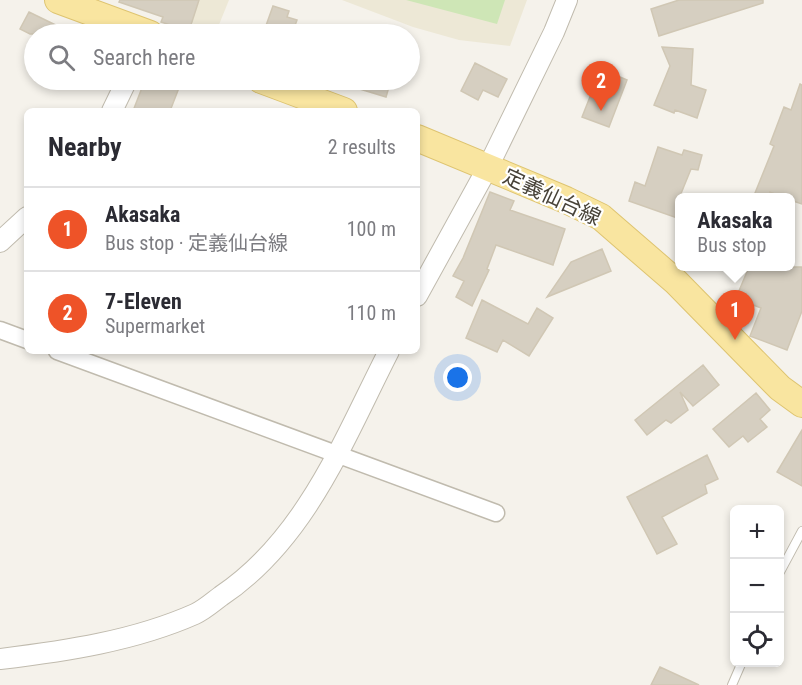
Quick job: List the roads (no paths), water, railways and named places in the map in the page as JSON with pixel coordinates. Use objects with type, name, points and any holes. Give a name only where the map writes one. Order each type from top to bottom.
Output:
[{"type":"main road","points":[[58,0],[121,24]]},
{"type":"main road","points":[[288,90],[336,108]]},
{"type":"main road","name":"定義仙台線","points":[[420,139],[566,200],[601,217],[676,282],[780,388],[802,404]]},
{"type":"street","points":[[420,291],[488,167],[554,32],[567,0]]},
{"type":"street","points":[[113,108],[122,90]]},
{"type":"street","points":[[0,242],[24,220]]},
{"type":"street","points":[[0,330],[24,339]]},
{"type":"street","points":[[65,354],[496,513]]},
{"type":"street","points":[[0,659],[54,652],[141,634],[197,613],[245,580],[287,536],[317,491],[387,354]]},
{"type":"lane","points":[[784,565],[802,531]]},
{"type":"lane","points":[[732,685],[740,667]]},
{"type":"place","name":"7-Eleven","points":[[601,111]]},
{"type":"place","name":"Akasaka","points":[[735,340]]}]
